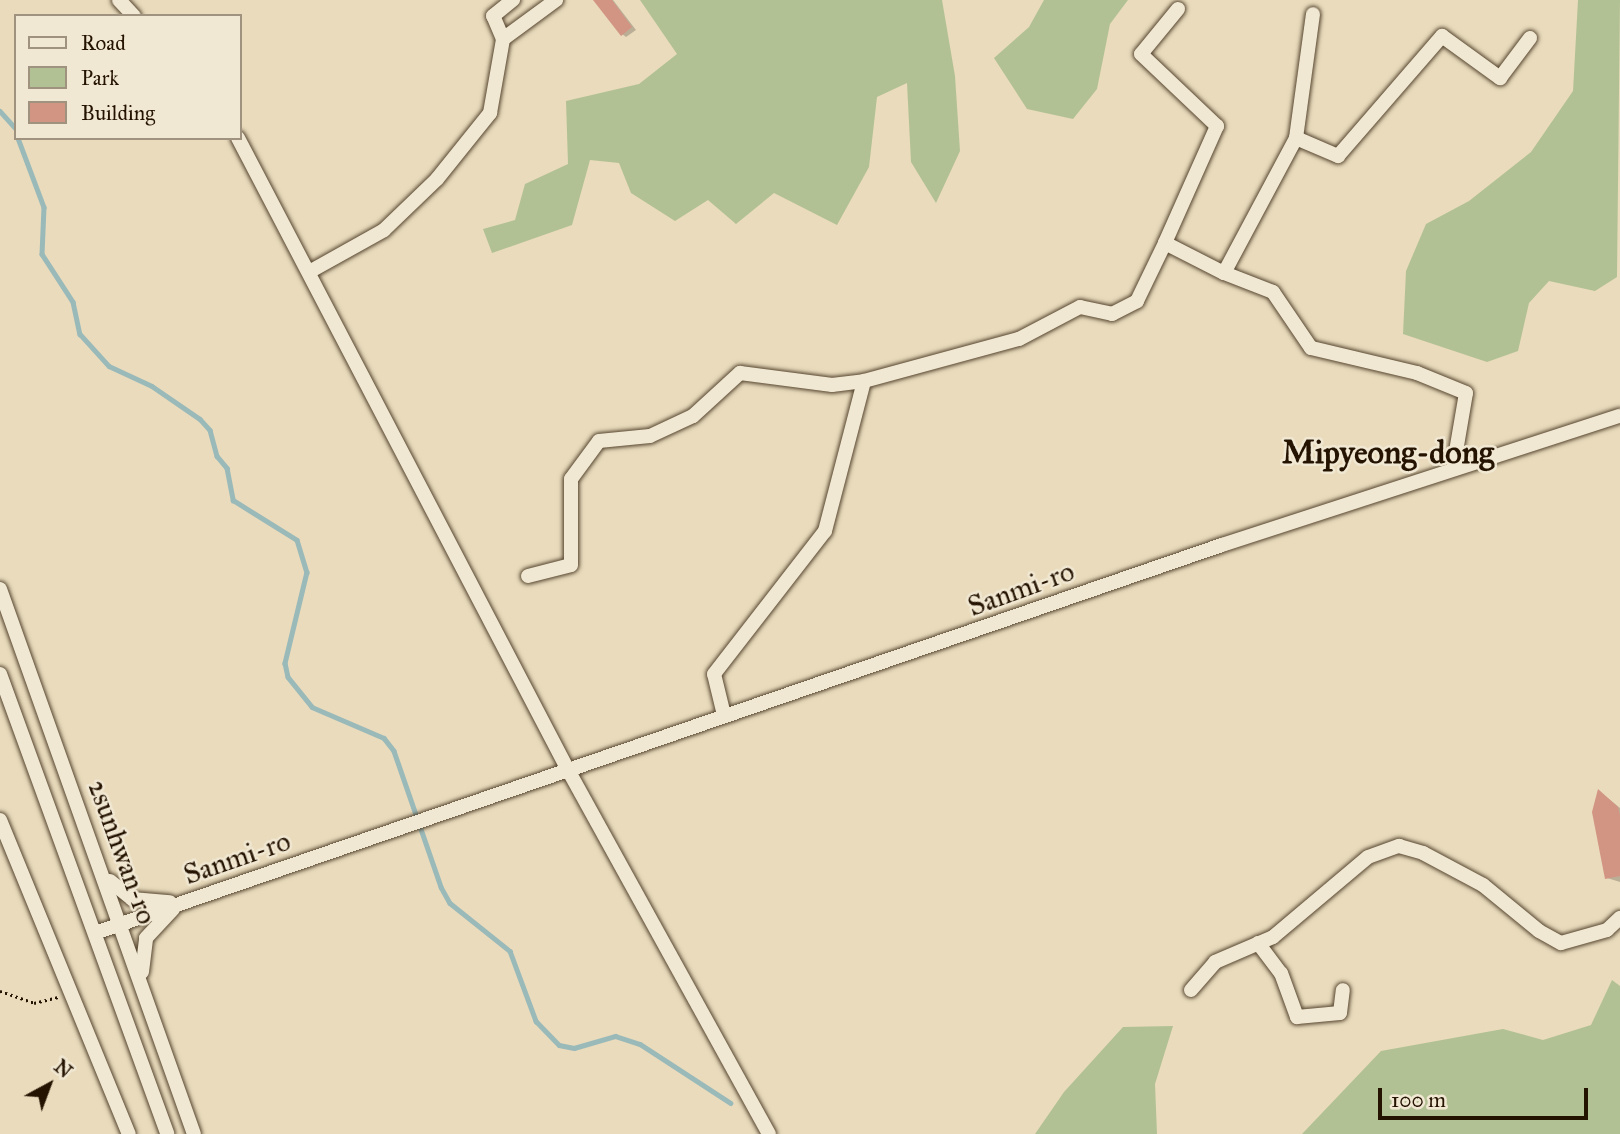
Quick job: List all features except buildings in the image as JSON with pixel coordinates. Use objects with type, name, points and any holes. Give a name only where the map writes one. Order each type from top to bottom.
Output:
[{"type":"street","points":[[118,0],[132,14]]},
{"type":"street","points":[[503,39],[555,0]]},
{"type":"street","points":[[309,272],[384,230],[472,139],[496,100],[503,39],[493,16],[503,3]]},
{"type":"street","points":[[528,576],[571,565],[571,479],[599,441],[650,436],[693,416],[740,373],[832,385],[864,381],[1019,339],[1080,307],[1112,314],[1137,301],[1217,126],[1141,54],[1178,9]]},
{"type":"street","points":[[1224,273],[1296,138],[1313,14]]},
{"type":"street","points":[[1296,138],[1338,156],[1442,36],[1500,78],[1530,38]]},
{"type":"street","points":[[239,140],[567,768],[769,1134]]},
{"type":"street","points":[[1165,243],[1224,273],[1273,292],[1311,348],[1417,373],[1466,393],[1453,469]]},
{"type":"street","points":[[724,715],[714,674],[825,531],[864,381]]},
{"type":"street","name":"Sanmi-ro","points":[[95,933],[567,768],[1453,469],[1620,416]]},
{"type":"street","name":"2sunhwan-ro","points":[[0,589],[102,867],[194,1134]]},
{"type":"street","name":"2sunhwan-ro","points":[[0,674],[4,696],[95,933],[167,1134]]},
{"type":"street","points":[[0,820],[129,1134]]},
{"type":"street","points":[[1191,990],[1215,962],[1273,937],[1368,858],[1399,845],[1423,853],[1483,885],[1539,931],[1561,943],[1607,930],[1620,918]]},
{"type":"street","points":[[102,867],[117,889],[132,899],[186,901]]},
{"type":"street","points":[[142,982],[146,937],[161,918],[186,901]]},
{"type":"street","points":[[1258,943],[1281,974],[1297,1017],[1340,1013],[1343,990]]},
{"type":"path","points":[[0,990],[34,1003],[72,994]]},
{"type":"green space","points":[[640,0],[942,0],[955,76],[960,151],[936,203],[911,162],[907,83],[877,97],[869,167],[837,225],[774,193],[736,224],[708,200],[675,221],[631,193],[619,163],[590,160],[572,225],[492,253],[483,229],[515,220],[525,184],[568,164],[566,101],[639,84],[677,54]]},
{"type":"green space","points":[[1044,0],[1128,0],[1110,24],[1097,89],[1073,119],[1027,109],[994,58],[1029,27]]},
{"type":"green space","points":[[1578,0],[1620,0],[1617,277],[1595,291],[1549,281],[1529,303],[1518,351],[1487,362],[1403,334],[1406,271],[1426,224],[1469,201],[1531,152],[1573,91]]},
{"type":"green space","points":[[1612,980],[1620,986],[1620,1134],[1302,1134],[1381,1051],[1503,1029],[1543,1040],[1591,1025]]},
{"type":"green space","points":[[1173,1026],[1155,1084],[1157,1134],[1035,1134],[1064,1092],[1123,1027]]},
{"type":"waterway","points":[[0,111],[14,127]]},
{"type":"waterway","points":[[19,140],[44,207],[42,254],[73,302],[80,334],[109,366],[152,386],[200,419],[210,430],[217,456],[227,468],[233,500],[297,540],[307,572],[285,663],[288,677],[312,707],[384,738],[394,751],[441,887],[450,903],[510,951],[536,1021],[559,1045],[574,1048],[615,1036],[640,1044],[731,1103]]},
{"type":"district","name":"Mipyeong-dong","points":[[1388,453]]}]
